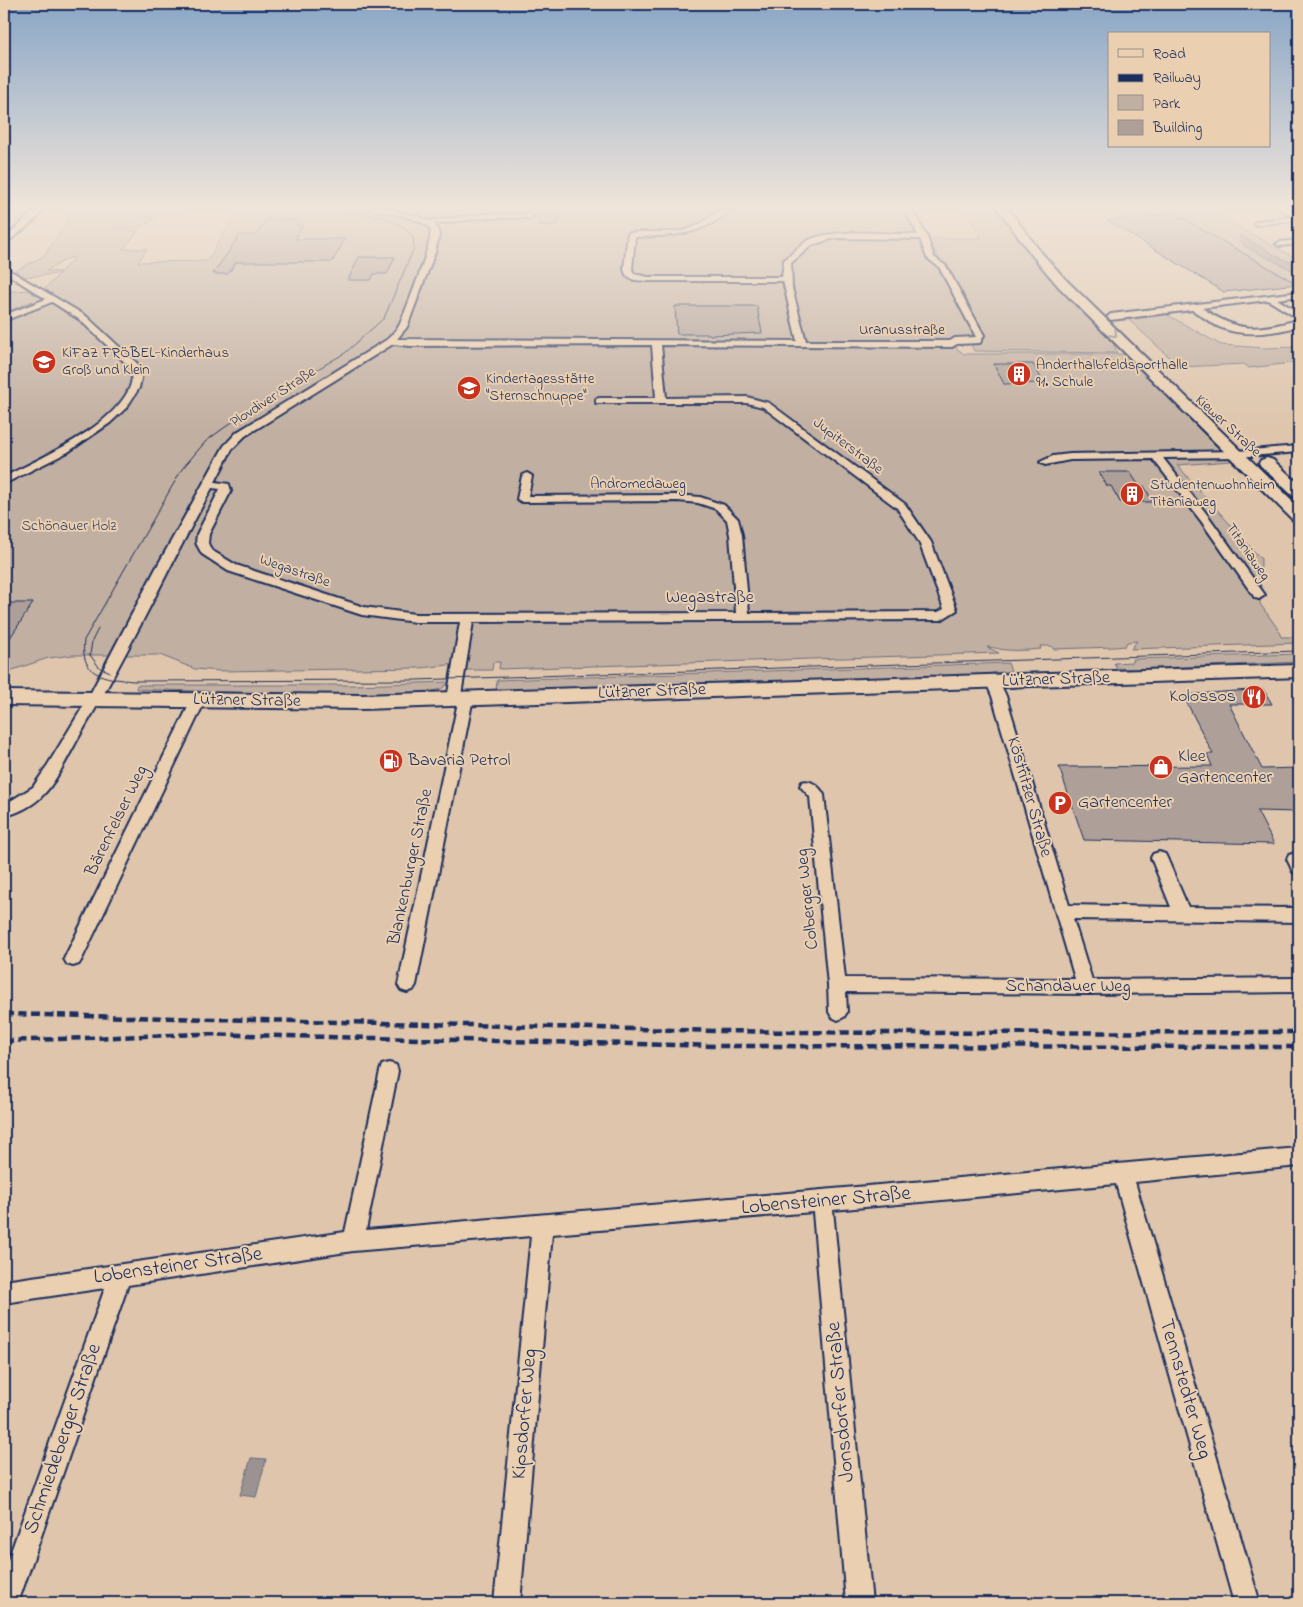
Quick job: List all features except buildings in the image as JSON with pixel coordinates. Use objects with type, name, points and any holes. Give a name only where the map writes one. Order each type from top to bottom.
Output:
[{"type":"main road","name":"Kiewer Straße","points":[[1060,281],[1241,448],[1299,516]]},
{"type":"main road","name":"Kiewer Straße","points":[[1076,281],[1111,317],[1197,397]]},
{"type":"main road","name":"Kiewer Straße","points":[[1241,448],[1257,453],[1299,493]]},
{"type":"main road","name":"Lützner Straße","points":[[4,698],[328,702],[1299,671]]},
{"type":"street","points":[[4,481],[81,439],[106,423],[127,402],[138,378],[138,369],[95,328],[24,281]]},
{"type":"street","name":"Plovdiver Straße","points":[[4,811],[21,803],[38,791],[94,700],[228,448],[241,434],[391,341],[403,327],[420,281]]},
{"type":"street","points":[[391,341],[410,343],[656,342],[671,344],[802,344],[786,281]]},
{"type":"street","name":"Uranusstraße","points":[[802,344],[952,344],[955,341],[977,341],[980,338],[950,281]]},
{"type":"street","points":[[1111,317],[1299,294]]},
{"type":"street","points":[[1268,297],[1299,316]]},
{"type":"street","points":[[4,318],[53,299]]},
{"type":"street","points":[[1194,307],[1226,327],[1236,330],[1275,329],[1299,323]]},
{"type":"street","points":[[656,342],[661,401]]},
{"type":"street","name":"Jupiterstraße","points":[[598,400],[747,400],[766,405],[901,506],[914,521],[926,540],[951,610]]},
{"type":"street","points":[[1045,462],[1057,458],[1070,457],[1156,456],[1241,448]]},
{"type":"street","points":[[1257,453],[1299,449]]},
{"type":"street","name":"Titaniaweg","points":[[1156,456],[1205,519],[1259,595]]},
{"type":"street","name":"Andromedaweg","points":[[527,476],[522,499],[678,498],[700,500],[720,507],[732,519],[736,536],[743,617]]},
{"type":"street","name":"Wegastraße","points":[[208,484],[225,486],[226,491],[203,534],[202,543],[206,552],[223,564],[362,611],[415,618],[467,618],[941,616],[951,610]]},
{"type":"street","points":[[460,698],[467,618]]},
{"type":"street","name":"Köstritzer Straße","points":[[993,682],[1000,696],[1086,987]]},
{"type":"street","name":"Blankenburger Straße","points":[[407,985],[460,698]]},
{"type":"street","name":"Bärenfelser Weg","points":[[73,959],[198,701]]},
{"type":"street","name":"Colberger Weg","points":[[807,786],[818,796],[838,1012]]},
{"type":"street","points":[[1159,858],[1182,913]]},
{"type":"street","points":[[1063,912],[1299,915]]},
{"type":"street","name":"Schandauer Weg","points":[[837,985],[1086,987],[1299,985]]},
{"type":"street","points":[[353,1240],[389,1071]]},
{"type":"street","name":"Lobensteiner Straße","points":[[4,1292],[353,1240],[822,1201],[1299,1157]]},
{"type":"street","name":"Tennstedter Weg","points":[[1123,1174],[1247,1603]]},
{"type":"street","name":"Jonsdorfer Straße","points":[[822,1201],[840,1376],[859,1603]]},
{"type":"street","name":"Kipsdorfer Weg","points":[[507,1603],[543,1224]]},
{"type":"street","name":"Schmiedeberger Straße","points":[[5,1603],[121,1274]]},
{"type":"green space","name":"Schönauer Holz","points":[[52,281],[950,281],[977,329],[954,281],[1053,281],[1112,339],[1117,353],[974,351],[970,342],[981,341],[982,336],[978,332],[952,345],[964,354],[1125,354],[1231,461],[1177,465],[1261,559],[1260,604],[1278,629],[1281,637],[1299,637],[1299,643],[1131,649],[1137,641],[1127,642],[1125,646],[1115,647],[1053,649],[1052,646],[1040,646],[1041,649],[1004,650],[987,647],[999,653],[499,669],[500,662],[493,662],[492,670],[466,670],[467,663],[420,668],[220,671],[195,669],[160,655],[73,655],[48,658],[4,673],[4,314],[33,301],[4,313],[4,292],[27,290],[38,296]]},
{"type":"green space","points":[[1164,313],[1221,345],[1264,348],[1299,347],[1299,362],[1249,368],[1244,364],[1180,367],[1128,319]]},
{"type":"green space","points":[[1299,654],[1299,662],[1135,669],[1117,668],[1114,663],[1133,662],[1132,659]]},
{"type":"green space","points":[[1008,663],[1011,671],[968,676],[496,691],[497,680]]},
{"type":"green space","points":[[450,682],[441,689],[420,694],[347,696],[136,689],[137,685],[353,685]]},
{"type":"shaded area","points":[[251,1458],[266,1459],[256,1497],[240,1495]]},
{"type":"tram line","points":[[400,281],[384,318],[345,353],[253,407],[206,441],[182,469],[84,640],[86,661],[96,673],[112,678],[133,681],[416,680],[1299,651]]},
{"type":"tram line","points":[[98,629],[92,641],[90,655],[99,667],[110,672]]},
{"type":"railway","points":[[4,1014],[720,1031],[884,1033],[1299,1032]]},
{"type":"railway","points":[[4,1041],[200,1034],[720,1046],[1299,1047]]},
{"type":"place","name":"KiFaZ FRÖBEL-Kinderhaus Groß und Klein","points":[[44,362]]},
{"type":"place","name":"Anderthalbfeldsporthalle 91. Schule","points":[[1019,374]]},
{"type":"place","name":"Kindertagesstätte \"Sternschnuppe\"","points":[[469,388]]},
{"type":"place","name":"Studentenwohnheim Titaniaweg","points":[[1132,494]]},
{"type":"place","name":"Kolossos","points":[[1254,697]]},
{"type":"place","name":"Bavaria Petrol","points":[[391,761]]},
{"type":"place","name":"Klee Gartencenter","points":[[1161,767]]},
{"type":"place","name":"Gartencenter","points":[[1060,803]]}]
